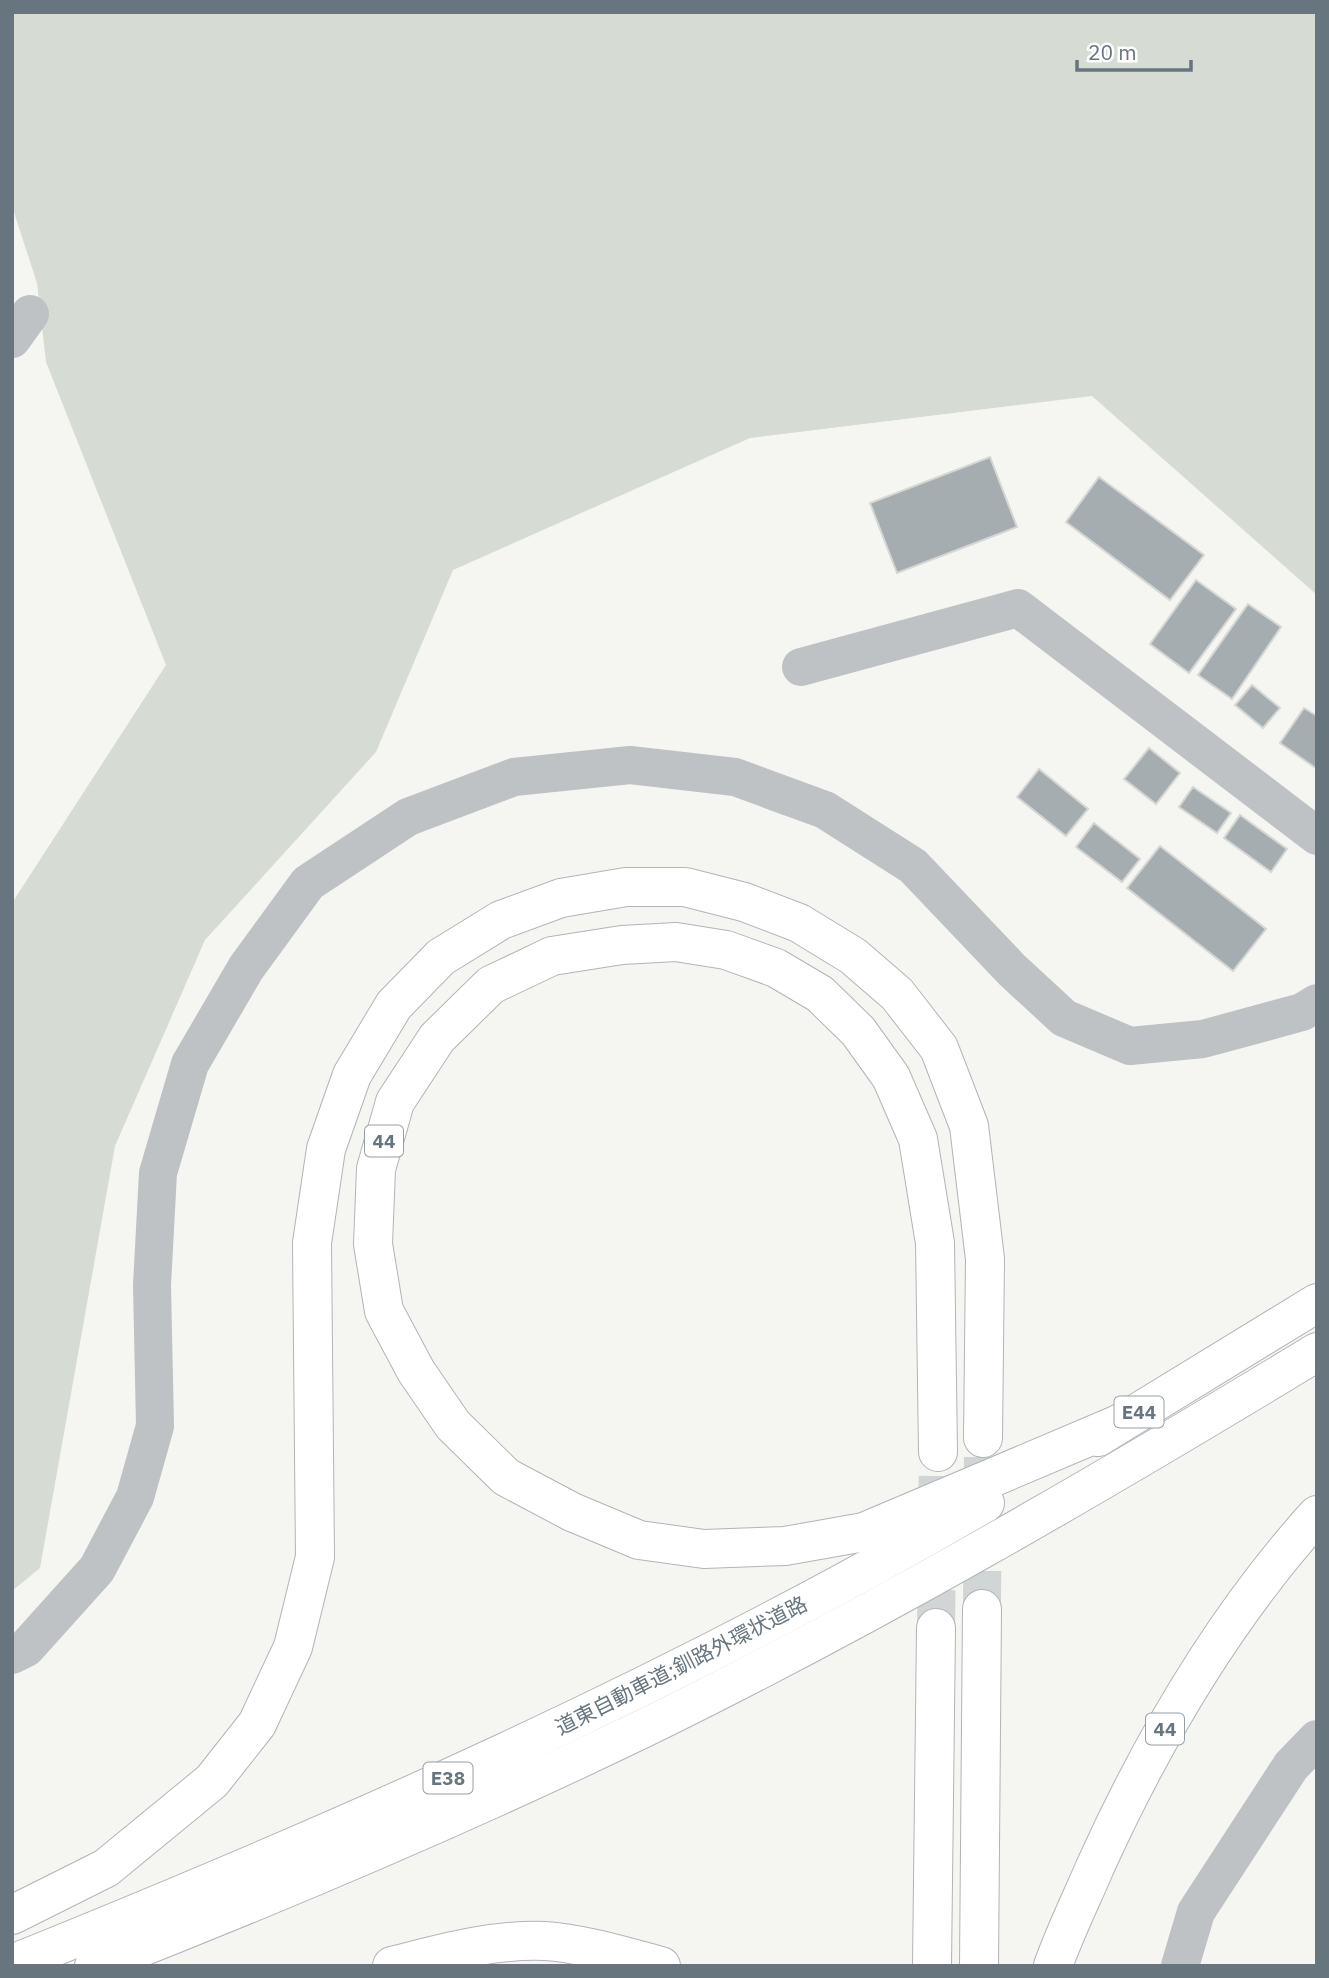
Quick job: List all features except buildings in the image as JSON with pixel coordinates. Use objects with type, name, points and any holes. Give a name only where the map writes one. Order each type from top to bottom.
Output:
[{"type":"highway","points":[[12,1915],[106,1868],[212,1781],[257,1724],[293,1647],[315,1557],[312,1243],[326,1149],[352,1075],[394,1005],[441,957],[501,920],[561,898],[626,887],[685,887],[744,902],[799,923],[853,956],[897,993],[939,1048],[969,1126],[985,1259],[983,1438]]},
{"type":"highway","name":"44","points":[[938,1452],[935,1243],[918,1139],[891,1077],[858,1031],[820,994],[776,968],[726,950],[676,942],[622,945],[552,957],[491,985],[437,1038],[395,1102],[376,1169],[373,1244],[375,1257],[384,1311],[416,1371],[453,1425],[506,1477],[572,1512],[639,1540],[704,1549],[785,1546],[864,1532],[1119,1424]]},
{"type":"highway","name":"道東自動車道;釧路外環状道路","points":[[12,1964],[130,1917],[397,1802],[632,1693],[873,1568],[1119,1424],[1317,1303]]},
{"type":"highway","name":"道東自動車道;釧路外環状道路","points":[[94,1966],[409,1837],[645,1727],[891,1600],[1161,1447],[1317,1352]]},
{"type":"highway","name":"44","points":[[1053,1966],[1113,1829],[1167,1726],[1235,1618],[1317,1515]]},
{"type":"highway","points":[[979,1966],[982,1609]]},
{"type":"highway","points":[[932,1966],[936,1628]]},
{"type":"highway","points":[[392,1966],[471,1945],[547,1941],[661,1966]]},
{"type":"street","points":[[801,667],[1018,608],[1317,836]]},
{"type":"street","points":[[17,1647],[97,1569],[135,1497],[155,1426],[152,1285],[158,1173],[190,1064],[246,968],[308,883],[408,817],[514,777],[630,765],[734,777],[825,810],[913,866],[1012,970],[1064,1018],[1130,1046],[1203,1039],[1302,1012],[1317,1003]]},
{"type":"street","points":[[1181,1966],[1196,1912],[1291,1766],[1317,1739]]},
{"type":"shaded area","points":[[12,12],[1317,12],[1317,595],[1092,396],[750,438],[453,570],[376,752],[205,940],[115,1146],[40,1568],[12,1591],[12,903],[166,665],[46,362],[37,283],[12,206]]},
{"type":"tunnel","points":[[982,1609],[983,1438]]},
{"type":"tunnel","points":[[936,1628],[938,1452]]}]
